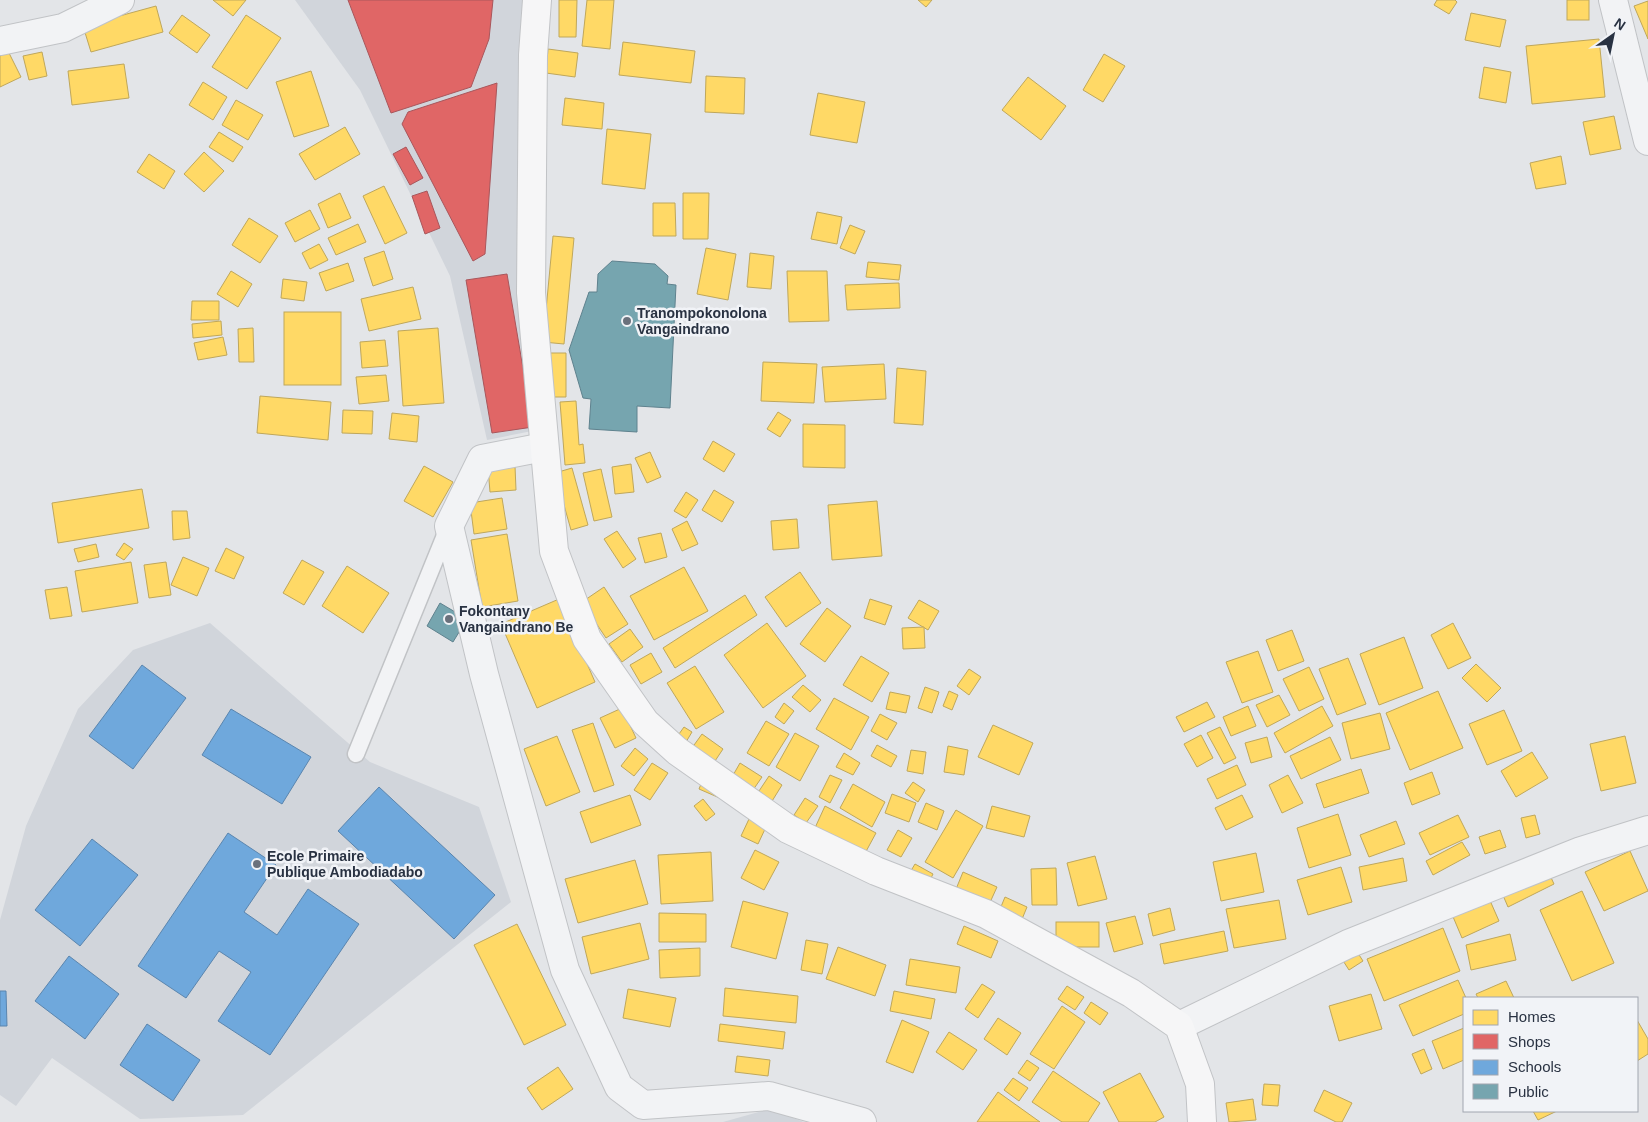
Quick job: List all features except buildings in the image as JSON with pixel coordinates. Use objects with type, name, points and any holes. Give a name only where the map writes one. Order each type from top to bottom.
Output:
[{"type":"main road","points":[[537,0],[533,56],[532,293],[554,550],[586,639],[613,680],[651,728],[677,751],[788,829],[876,871],[986,914],[1131,993],[1179,1026],[1200,1084],[1202,1122]]},
{"type":"street","points":[[0,41],[63,28],[120,0]]},
{"type":"street","points":[[1613,0],[1648,141]]},
{"type":"street","points":[[544,446],[482,459],[449,526],[484,674],[565,970],[619,1087],[643,1105],[769,1096],[862,1122]]},
{"type":"street","points":[[1179,1026],[1348,944],[1581,850],[1648,830]]},
{"type":"lane","points":[[356,754],[449,526]]},
{"type":"shaded area","points":[[295,0],[536,0],[537,430],[487,440],[450,276],[360,90]]},
{"type":"shaded area","name":"Ecole Primaire Publique Ambodiadabo","points":[[210,623],[370,762],[479,807],[511,902],[243,1115],[140,1119],[52,1058],[16,1106],[0,1095],[0,920],[26,826],[78,709],[133,650]]},
{"type":"shaded area","points":[[769,1109],[804,1122],[723,1122]]},
{"type":"place","name":"Tranompokonolona Vangaindrano","points":[[627,321]]},
{"type":"place","name":"Fokontany Vangaindrano Be","points":[[449,619]]},
{"type":"place","name":"Ecole Primaire Publique Ambodiadabo","points":[[257,864]]}]
